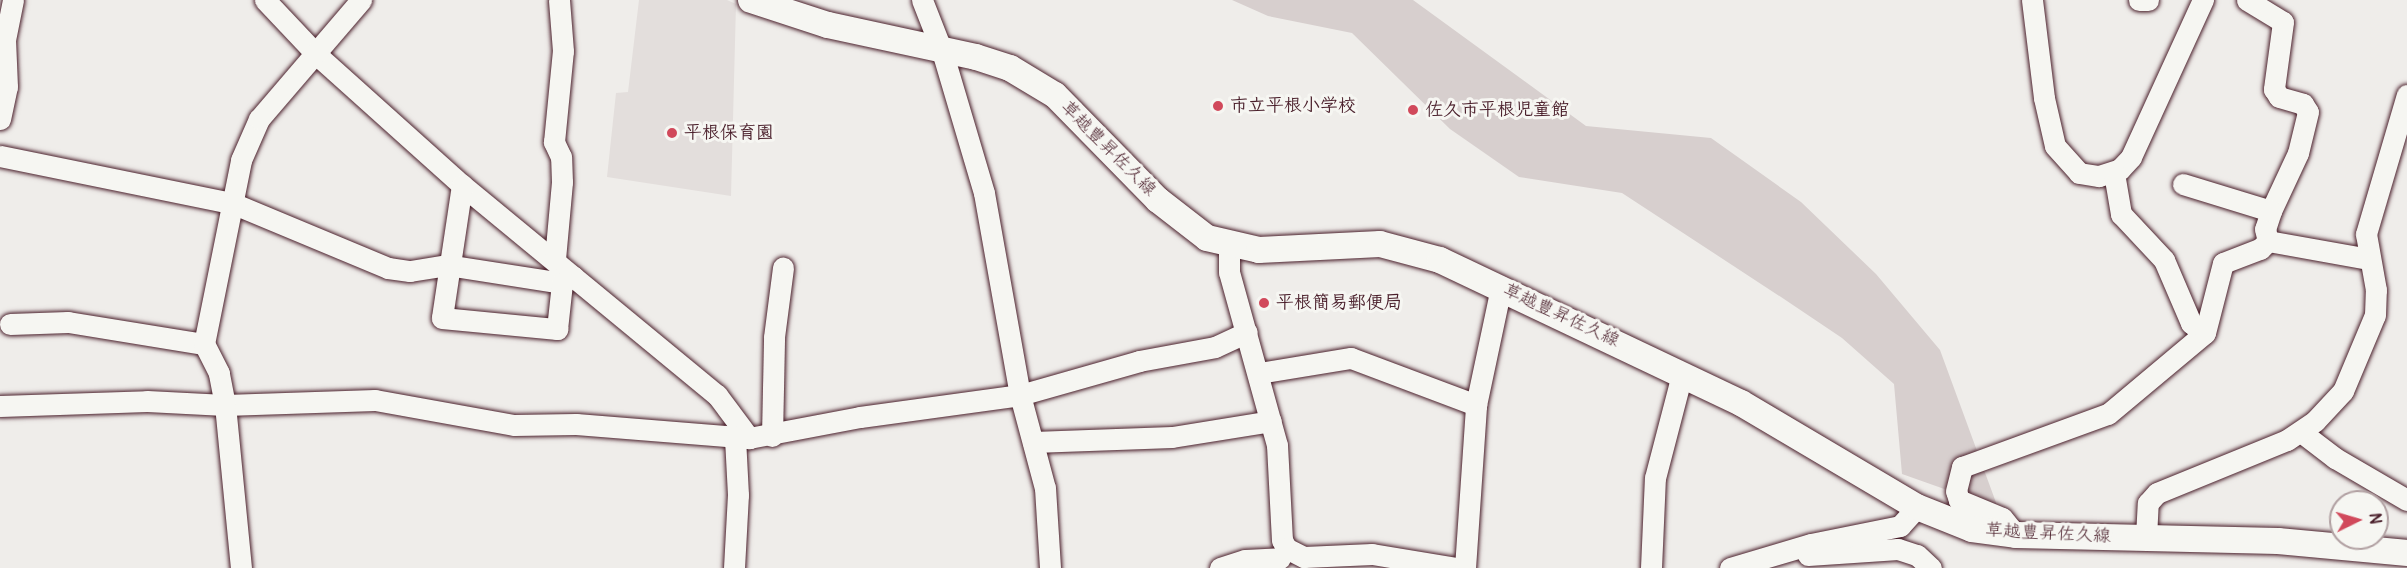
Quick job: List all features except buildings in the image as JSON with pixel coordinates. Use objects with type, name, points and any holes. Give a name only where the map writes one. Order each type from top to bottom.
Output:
[{"type":"main road","name":"草越豊昇佐久線","points":[[751,0],[828,25],[976,57],[1033,80],[1054,95],[1179,218],[1207,238],[1229,246],[1259,250],[1395,246],[1440,260],[1741,403],[1917,507],[1972,530],[2016,536],[2269,541],[2407,553]]},
{"type":"street","points":[[0,119],[7,87],[5,40],[13,0]]},
{"type":"street","points":[[265,0],[317,55],[462,185],[555,259],[568,279],[717,395],[742,438],[734,568]]},
{"type":"street","points":[[241,568],[225,405],[219,373],[204,344],[232,203],[251,132],[361,0]]},
{"type":"street","points":[[555,259],[562,182],[561,157],[554,142],[563,51],[559,0]]},
{"type":"street","points":[[922,0],[942,51],[984,193],[1020,395],[1044,488],[1050,568]]},
{"type":"street","points":[[2031,0],[2044,98],[2055,146],[2079,173],[2114,173],[2131,157],[2203,0]]},
{"type":"street","points":[[2139,0],[2148,0]]},
{"type":"street","points":[[2247,0],[2283,22],[2274,89],[2279,97],[2303,104],[2308,112],[2298,153],[2265,229],[2268,241]]},
{"type":"street","points":[[2146,537],[2148,503],[2157,493],[2301,432],[2343,392],[2355,368],[2377,303],[2366,234],[2407,95]]},
{"type":"street","points":[[0,156],[232,203],[381,266],[410,271],[447,265],[568,279]]},
{"type":"street","points":[[2114,173],[2121,214],[2164,260],[2191,323],[2205,333]]},
{"type":"street","points":[[2183,184],[2271,211]]},
{"type":"street","points":[[462,185],[447,265],[442,318],[557,329],[568,279]]},
{"type":"street","points":[[2268,241],[2369,259]]},
{"type":"street","points":[[2016,536],[2002,518],[1959,500],[1956,491],[1962,467],[2108,414],[2205,333],[2223,263],[2260,249],[2268,241]]},
{"type":"street","points":[[1229,246],[1229,272],[1259,373],[1277,445],[1282,558]]},
{"type":"street","points":[[772,436],[774,338],[783,268]]},
{"type":"street","points":[[1465,568],[1476,405],[1501,287]]},
{"type":"street","points":[[10,324],[68,322],[204,344]]},
{"type":"street","points":[[0,406],[147,400],[225,405],[375,400],[514,425],[576,424],[742,438],[772,436],[860,417],[1020,395],[1139,361],[1215,347],[1247,332]]},
{"type":"street","points":[[1259,373],[1351,358],[1476,405]]},
{"type":"street","points":[[1651,568],[1655,478],[1682,374]]},
{"type":"street","points":[[1033,442],[1172,437],[1271,422]]},
{"type":"street","points":[[2301,432],[2335,458],[2407,500]]},
{"type":"street","points":[[1730,568],[1777,557],[1811,544],[1900,526],[1917,507]]},
{"type":"street","points":[[1777,557],[1898,549],[1917,555],[1931,568]]},
{"type":"street","points":[[1220,568],[1245,560],[1381,555],[1457,568]]},
{"type":"shaded area","name":"平根保育園","points":[[639,0],[727,0],[736,4],[731,196],[607,177],[616,93],[628,92]]},
{"type":"shaded area","points":[[1232,0],[1413,0],[1586,126],[1711,138],[1801,202],[1876,274],[1940,350],[1998,508],[1902,474],[1894,384],[1842,338],[1784,299],[1622,193],[1519,177],[1450,129],[1352,33],[1268,16]]},
{"type":"place","name":"市立平根小学校","points":[[1218,106]]},
{"type":"place","name":"佐久市平根児童館","points":[[1413,110]]},
{"type":"place","name":"平根保育園","points":[[672,133]]},
{"type":"place","name":"平根簡易郵便局","points":[[1264,303]]}]
